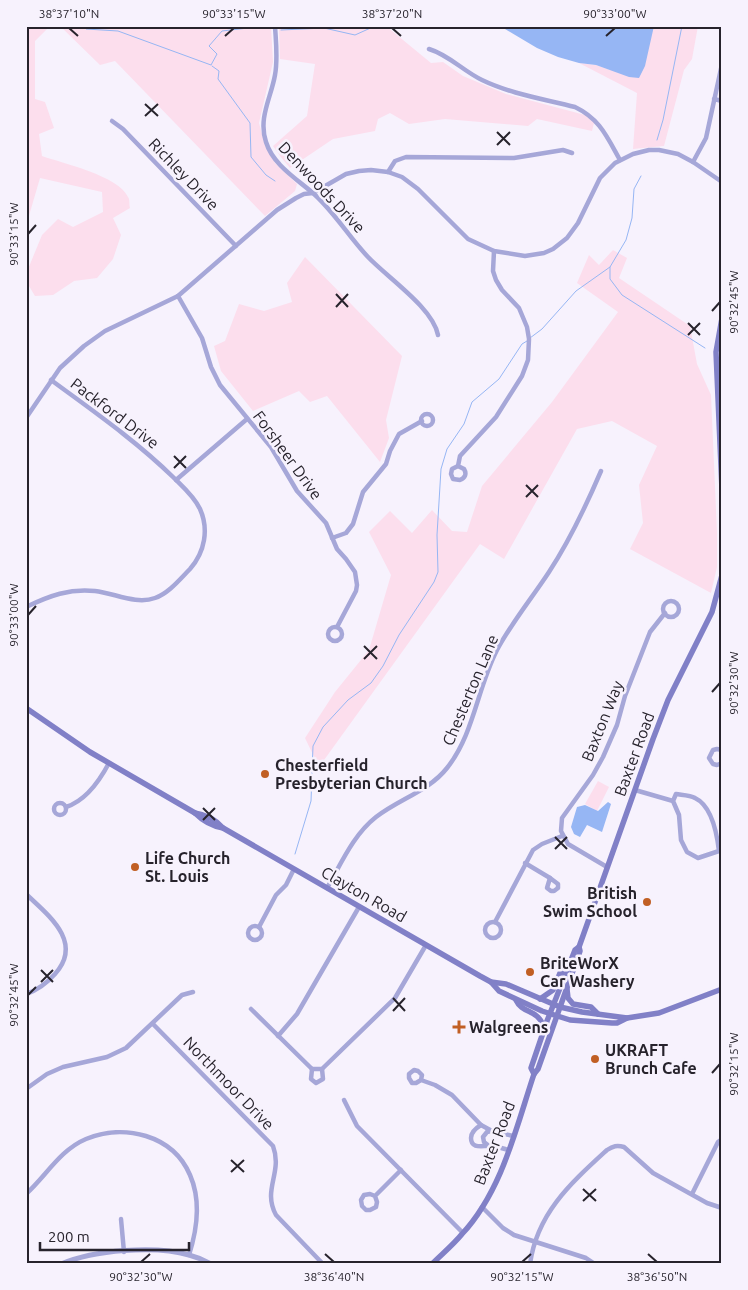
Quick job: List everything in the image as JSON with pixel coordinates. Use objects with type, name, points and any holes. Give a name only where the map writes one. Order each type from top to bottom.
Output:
[{"type":"main road","points":[[722,318],[716,352],[722,490]]},
{"type":"main road","name":"Baxter Road","points":[[556,1006],[567,987],[607,867],[668,700],[712,612],[722,575]]},
{"type":"main road","name":"Clayton Road","points":[[26,708],[65,736],[196,813],[200,818],[216,827],[223,828],[491,982],[499,991],[542,1011],[570,1020],[617,1023],[627,1018],[660,1012],[722,989]]},
{"type":"main road","name":"Baxter Road","points":[[432,1264],[463,1233],[482,1207],[496,1180],[534,1074],[538,1069],[574,950],[579,947]]},
{"type":"main road","points":[[540,999],[553,990],[560,973],[567,970]]},
{"type":"main road","name":"Clayton Road","points":[[491,982],[506,984],[556,1006],[627,1018]]},
{"type":"main road","points":[[567,987],[568,998],[573,1004],[591,1007],[598,1014]]},
{"type":"main road","points":[[516,1000],[519,1006],[539,1017],[544,1029]]},
{"type":"main road","name":"Baxter Road","points":[[534,1074],[531,1068],[544,1029],[554,1014]]},
{"type":"street","name":"Denwoods Drive","points":[[275,26],[277,60],[264,113],[265,141],[279,164],[332,212],[367,256],[423,309],[432,321],[438,335]]},
{"type":"street","points":[[429,49],[442,53],[459,66],[488,83],[575,107],[591,115],[600,126],[620,160]]},
{"type":"street","points":[[693,162],[706,138],[722,64]]},
{"type":"street","points":[[714,100],[722,101]]},
{"type":"street","name":"Richley Drive","points":[[112,121],[123,129],[236,246]]},
{"type":"street","points":[[388,172],[395,160],[406,157],[514,158],[563,150],[572,153]]},
{"type":"street","points":[[26,418],[51,380],[68,359],[95,337],[178,296],[277,210],[304,194],[313,193],[337,178],[359,171],[371,170],[388,172],[402,177],[418,188],[468,238],[494,251],[525,256],[544,253],[561,243],[574,230],[600,178],[620,160],[638,152],[659,150],[678,154],[722,182]]},
{"type":"street","points":[[458,466],[460,456],[496,417],[518,383],[528,360],[529,338],[527,327],[519,308],[502,290],[496,280],[493,271],[494,251]]},
{"type":"street","name":"Forsheer Drive","points":[[178,296],[202,338],[220,385],[271,447],[297,491],[326,523],[337,549],[352,566],[357,585],[354,596],[338,627]]},
{"type":"street","name":"Packford Drive","points":[[26,607],[60,593],[74,591],[96,591],[138,600],[155,598],[164,593],[194,564],[200,554],[205,535],[205,526],[199,507],[176,480],[135,441],[51,380]]},
{"type":"street","points":[[176,480],[247,419]]},
{"type":"street","points":[[332,538],[346,533],[353,524],[363,492],[386,464],[399,434],[422,421]]},
{"type":"street","name":"Chesterton Lane","points":[[327,888],[357,837],[371,821],[434,782],[458,753],[467,734],[496,652],[516,618],[549,573],[563,550],[580,519],[601,471]]},
{"type":"street","name":"Baxton Way","points":[[562,836],[561,825],[564,813],[588,782],[603,757],[650,632],[665,613]]},
{"type":"street","points":[[722,750],[713,750],[709,758],[713,764],[722,763]]},
{"type":"street","points":[[66,807],[74,804],[96,783],[109,763]]},
{"type":"street","points":[[636,790],[674,801]]},
{"type":"street","points":[[676,794],[694,797],[703,804],[710,815],[718,838],[719,850],[698,858],[687,852],[681,840],[679,815],[674,801],[676,794]]},
{"type":"street","points":[[495,922],[525,863],[533,850],[542,844],[562,836],[568,844],[607,867]]},
{"type":"street","points":[[525,863],[550,878]]},
{"type":"street","points":[[259,927],[276,895],[286,885],[294,869]]},
{"type":"street","points":[[26,894],[58,927],[62,934],[66,953],[64,961],[51,979],[38,989],[26,994]]},
{"type":"street","points":[[278,1036],[300,1009],[359,906]]},
{"type":"street","points":[[322,1070],[395,998],[426,945]]},
{"type":"street","points":[[26,1089],[48,1074],[63,1067],[107,1057],[120,1052],[153,1024],[182,995],[192,992]]},
{"type":"street","points":[[251,1009],[312,1069],[322,1070]]},
{"type":"street","name":"Northmoor Drive","points":[[153,1024],[273,1146],[277,1164],[270,1192],[272,1206],[276,1215],[323,1264]]},
{"type":"street","points":[[312,1069],[311,1079],[316,1082],[323,1079],[322,1070]]},
{"type":"street","points":[[421,1080],[452,1095],[481,1125],[492,1131],[512,1136]]},
{"type":"street","points":[[344,1100],[357,1126],[463,1233]]},
{"type":"street","points":[[481,1125],[472,1134],[472,1143],[476,1146],[490,1146],[508,1150]]},
{"type":"street","points":[[490,1146],[484,1142],[483,1137],[487,1132],[492,1131]]},
{"type":"street","points":[[26,1194],[65,1152],[86,1139],[120,1132],[146,1135],[172,1150],[183,1162],[190,1176],[194,1190],[196,1220],[194,1238],[189,1255]]},
{"type":"street","points":[[692,1194],[718,1142],[722,1139]]},
{"type":"street","points":[[530,1264],[534,1241],[548,1212],[562,1193],[606,1150],[612,1147],[624,1147],[653,1173],[722,1208]]},
{"type":"street","points":[[375,1196],[401,1170]]},
{"type":"street","points":[[482,1207],[503,1228],[514,1235],[586,1258],[595,1264]]},
{"type":"street","points":[[121,1219],[124,1252]]},
{"type":"street","points":[[61,1264],[96,1254],[157,1250],[189,1255],[211,1264]]},
{"type":"shaded area","points":[[26,26],[50,26],[35,41],[35,99],[45,102],[54,128],[39,134],[42,156],[102,177],[123,189],[129,198],[130,208],[113,218],[121,235],[113,259],[97,278],[74,281],[53,295],[35,296],[26,281],[26,274],[42,235],[58,219],[73,227],[103,212],[102,192],[40,178],[26,226]]},
{"type":"shaded area","points":[[60,26],[271,26],[273,62],[259,123],[266,148],[275,163],[297,184],[295,191],[265,216],[115,61],[100,65]]},
{"type":"shaded area","points":[[279,26],[386,26],[431,63],[443,62],[463,76],[506,94],[595,119],[592,131],[537,119],[528,126],[445,119],[409,124],[390,113],[378,119],[375,131],[333,139],[290,168],[273,146],[307,116],[315,64],[280,59]]},
{"type":"shaded area","points":[[654,26],[698,26],[692,59],[684,70],[664,146],[633,149],[637,93],[579,63],[596,65],[610,70],[650,38]]},
{"type":"shaded area","points":[[613,250],[627,258],[619,278],[690,326],[697,364],[711,395],[717,567],[711,593],[630,549],[643,523],[639,485],[657,446],[612,421],[577,429],[504,559],[480,544],[319,767],[305,738],[335,692],[369,650],[391,575],[369,532],[390,511],[412,533],[432,510],[452,531],[467,532],[482,486],[552,402],[618,312],[577,283],[589,255],[599,265]]},
{"type":"shaded area","points":[[305,257],[402,356],[386,420],[389,438],[380,462],[327,396],[310,402],[299,391],[253,411],[221,371],[214,346],[225,341],[239,304],[264,311],[292,302],[287,283]]},
{"type":"shaded area","points":[[598,781],[609,787],[597,811],[585,804]]},
{"type":"water","points":[[500,26],[654,26],[645,66],[639,78],[629,77],[596,65],[579,63],[558,57],[537,48]]},
{"type":"water","points":[[608,802],[611,804],[602,832],[587,825],[580,837],[574,834],[571,827],[577,807],[585,805],[598,811]]},
{"type":"waterway","points":[[86,26],[86,29],[118,31],[211,65],[217,54],[209,46],[222,31],[257,27],[267,28]]},
{"type":"waterway","points":[[281,30],[324,28],[355,35],[375,26]]},
{"type":"waterway","points":[[657,140],[663,120],[682,26]]},
{"type":"waterway","points":[[212,66],[219,71],[218,79],[250,123],[251,157],[266,175],[275,181]]},
{"type":"waterway","points":[[641,176],[634,189],[632,218],[626,240],[610,267],[610,279],[622,295],[705,348]]},
{"type":"waterway","points":[[530,338],[542,329],[576,291],[610,267]]},
{"type":"waterway","points":[[295,854],[311,801],[313,746],[323,727],[348,700],[371,683],[383,666],[399,635],[434,582],[438,572],[437,535],[441,469],[447,449],[464,424],[472,402],[499,379],[522,344],[527,341]]},
{"type":"place","name":"Chesterfield Presbyterian Church","points":[[265,774]]},
{"type":"place","name":"Life Church St. Louis","points":[[135,867]]},
{"type":"place","name":"British Swim School","points":[[647,902]]},
{"type":"place","name":"BriteWorX Car Washery","points":[[530,972]]},
{"type":"place","name":"Walgreens","points":[[459,1027]]},
{"type":"place","name":"UKRAFT Brunch Cafe","points":[[595,1059]]}]
